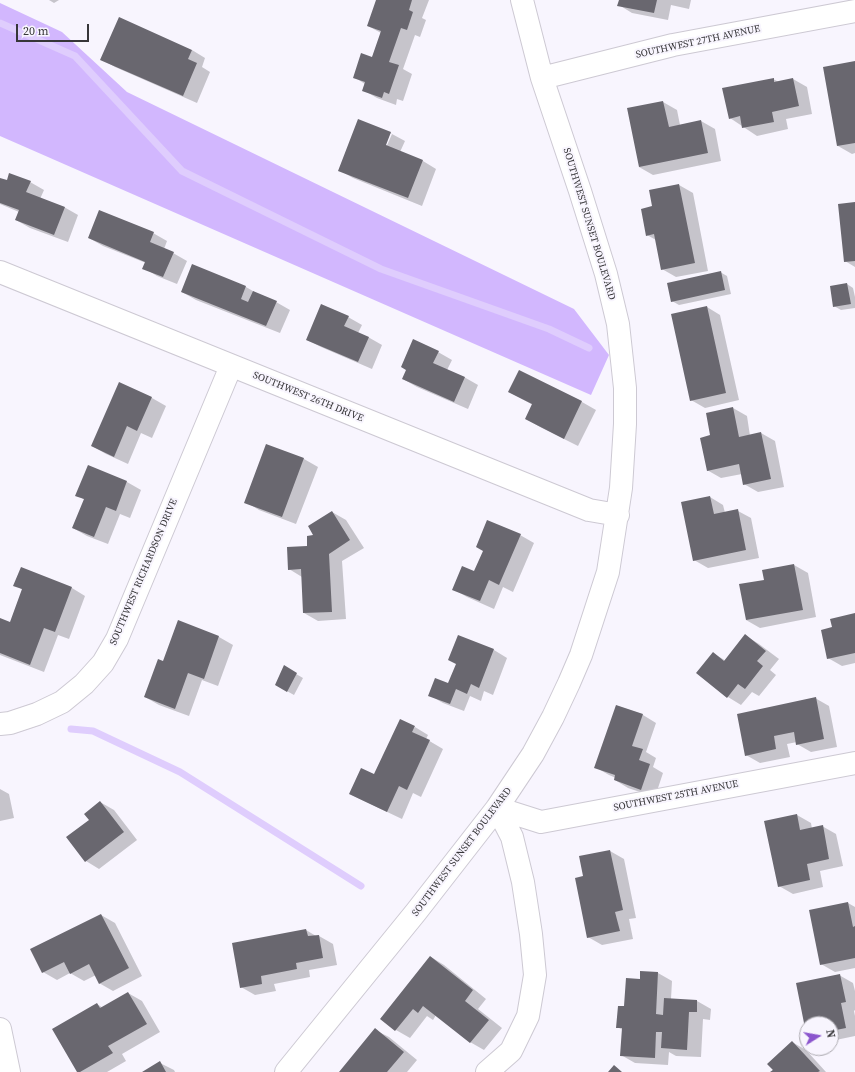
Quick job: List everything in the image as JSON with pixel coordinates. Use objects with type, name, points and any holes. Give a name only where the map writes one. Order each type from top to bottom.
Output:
[{"type":"street","name":"SOUTHWEST SUNSET BOULEVARD","points":[[286,1072],[498,808],[533,754],[569,684],[581,655],[608,572],[622,488],[625,424],[625,388],[618,324],[606,274],[580,190],[542,78],[522,0]]},
{"type":"street","name":"SOUTHWEST 27TH AVENUE","points":[[542,78],[673,45],[855,11]]},
{"type":"street","name":"SOUTHWEST 26TH DRIVE","points":[[0,272],[589,510],[618,515]]},
{"type":"street","name":"SOUTHWEST RICHARDSON DRIVE","points":[[0,724],[10,723],[37,714],[62,702],[84,684],[102,663],[117,639],[231,366]]},
{"type":"street","name":"SOUTHWEST 25TH AVENUE","points":[[498,808],[541,822],[855,763]]},
{"type":"street","points":[[487,1072],[511,1052],[528,1016],[535,975],[524,882],[512,837],[498,808]]},
{"type":"street","points":[[0,1029],[9,1072]]},
{"type":"shaded area","points":[[0,3],[62,32],[127,92],[574,309],[609,355],[591,395],[0,136]]},
{"type":"building","points":[[376,0],[412,0],[409,10],[413,12],[407,30],[401,28],[389,62],[399,65],[389,94],[384,92],[382,98],[362,91],[365,82],[353,78],[361,53],[372,57],[381,31],[367,26]]},
{"type":"building","points":[[619,0],[657,0],[654,13],[617,6]]},
{"type":"building","points":[[119,17],[192,50],[188,59],[197,63],[183,96],[100,60]]},
{"type":"building","points":[[855,61],[855,143],[837,146],[823,67]]},
{"type":"building","points":[[774,78],[774,82],[793,78],[799,106],[772,112],[774,122],[742,128],[740,116],[729,119],[722,88]]},
{"type":"building","points":[[663,101],[669,127],[701,120],[708,153],[639,167],[627,108]]},
{"type":"building","points":[[358,119],[391,132],[386,145],[423,160],[408,198],[338,171]]},
{"type":"building","points":[[9,173],[31,181],[26,192],[65,207],[54,235],[15,220],[19,210],[0,203],[0,178],[7,180]]},
{"type":"building","points":[[679,184],[695,263],[661,270],[654,234],[646,236],[641,209],[652,206],[649,190]]},
{"type":"building","points":[[855,202],[855,261],[844,262],[838,204]]},
{"type":"building","points":[[99,210],[154,232],[150,242],[174,252],[163,277],[142,269],[145,262],[88,238]]},
{"type":"building","points":[[192,264],[246,286],[241,299],[248,302],[253,291],[277,301],[266,326],[181,292]]},
{"type":"building","points":[[721,271],[725,290],[671,302],[667,283]]},
{"type":"building","points":[[847,283],[851,304],[833,307],[830,286]]},
{"type":"building","points":[[321,304],[349,316],[344,326],[369,337],[358,362],[306,340]]},
{"type":"building","points":[[707,306],[726,393],[690,401],[671,314]]},
{"type":"building","points":[[413,339],[439,351],[433,363],[465,377],[454,402],[402,379],[406,370],[401,367]]},
{"type":"building","points":[[519,370],[582,401],[564,439],[525,419],[532,404],[508,392]]},
{"type":"building","points":[[119,382],[152,397],[137,431],[127,426],[114,457],[91,446]]},
{"type":"building","points":[[733,407],[739,437],[761,432],[771,479],[743,485],[739,464],[707,471],[700,438],[710,435],[706,413]]},
{"type":"building","points":[[266,444],[304,458],[282,517],[244,503]]},
{"type":"building","points":[[88,465],[127,481],[116,511],[106,507],[94,537],[72,528],[84,499],[75,496]]},
{"type":"building","points":[[710,496],[714,514],[738,509],[746,550],[693,561],[681,502]]},
{"type":"building","points":[[332,511],[350,540],[329,554],[332,612],[303,613],[301,569],[288,570],[287,547],[307,546],[307,536],[313,535],[308,526]]},
{"type":"building","points":[[487,520],[521,534],[499,585],[489,580],[480,601],[452,590],[462,566],[474,571],[483,551],[476,547]]},
{"type":"building","points":[[794,564],[803,610],[746,620],[739,584],[764,580],[762,570]]},
{"type":"building","points":[[21,567],[72,587],[55,632],[44,628],[30,665],[0,653],[0,618],[10,622],[22,589],[13,586]]},
{"type":"building","points":[[855,613],[855,653],[827,659],[821,630],[832,627],[830,619]]},
{"type":"building","points":[[178,620],[219,636],[204,679],[188,673],[175,709],[144,697],[158,659],[163,661]]},
{"type":"building","points":[[745,634],[766,651],[757,661],[763,666],[745,689],[738,684],[727,698],[696,673],[713,652],[724,661]]},
{"type":"building","points":[[458,635],[494,649],[479,688],[471,684],[467,694],[456,689],[450,704],[428,696],[435,678],[448,683],[456,664],[448,660]]},
{"type":"building","points":[[284,665],[297,673],[287,692],[275,685]]},
{"type":"building","points":[[816,697],[824,739],[796,745],[794,732],[774,736],[776,749],[745,756],[737,714]]},
{"type":"building","points":[[616,705],[643,714],[632,746],[643,749],[639,760],[650,764],[641,790],[614,780],[615,775],[594,768]]},
{"type":"building","points":[[400,719],[415,726],[412,732],[430,740],[407,790],[399,786],[387,812],[349,794],[361,768],[374,774]]},
{"type":"building","points":[[100,801],[124,832],[85,862],[66,837],[89,820],[84,814]]},
{"type":"building","points":[[797,814],[800,830],[823,825],[829,859],[807,864],[810,880],[778,887],[764,821]]},
{"type":"building","points":[[610,850],[623,910],[615,912],[620,931],[587,938],[575,878],[583,876],[579,856]]},
{"type":"building","points":[[848,902],[853,927],[855,926],[855,958],[820,965],[809,910]]},
{"type":"building","points":[[101,914],[129,968],[99,984],[89,964],[70,974],[64,962],[42,973],[30,949]]},
{"type":"building","points":[[306,929],[308,936],[319,935],[323,958],[296,963],[297,969],[261,976],[262,984],[240,988],[232,943]]},
{"type":"building","points":[[430,956],[473,990],[465,1001],[489,1020],[470,1043],[423,1006],[418,1013],[413,1009],[395,1031],[380,1019]]},
{"type":"building","points":[[640,971],[658,972],[656,1014],[663,1015],[664,998],[697,1000],[697,1012],[689,1012],[687,1050],[661,1048],[662,1032],[656,1032],[655,1058],[620,1056],[622,1028],[616,1028],[618,1006],[624,1006],[626,978],[640,979]]},
{"type":"building","points":[[840,974],[846,1002],[841,1003],[846,1028],[839,1029],[839,1016],[803,1016],[796,983]]},
{"type":"building","points":[[128,992],[147,1024],[108,1046],[113,1053],[80,1072],[77,1072],[52,1029],[97,1003],[100,1008]]},
{"type":"building","points":[[375,1028],[404,1052],[387,1072],[339,1072]]},
{"type":"building","points":[[792,1041],[799,1048],[799,1056],[806,1056],[820,1071],[770,1072],[773,1070],[767,1064]]},
{"type":"building","points":[[160,1061],[166,1072],[142,1072]]},
{"type":"building","points":[[614,1065],[622,1072],[608,1072]]},
{"type":"waterway","points":[[0,23],[75,56],[182,171],[381,269],[549,329],[589,348]]},
{"type":"waterway","points":[[71,729],[93,731],[180,772],[361,886]]}]
